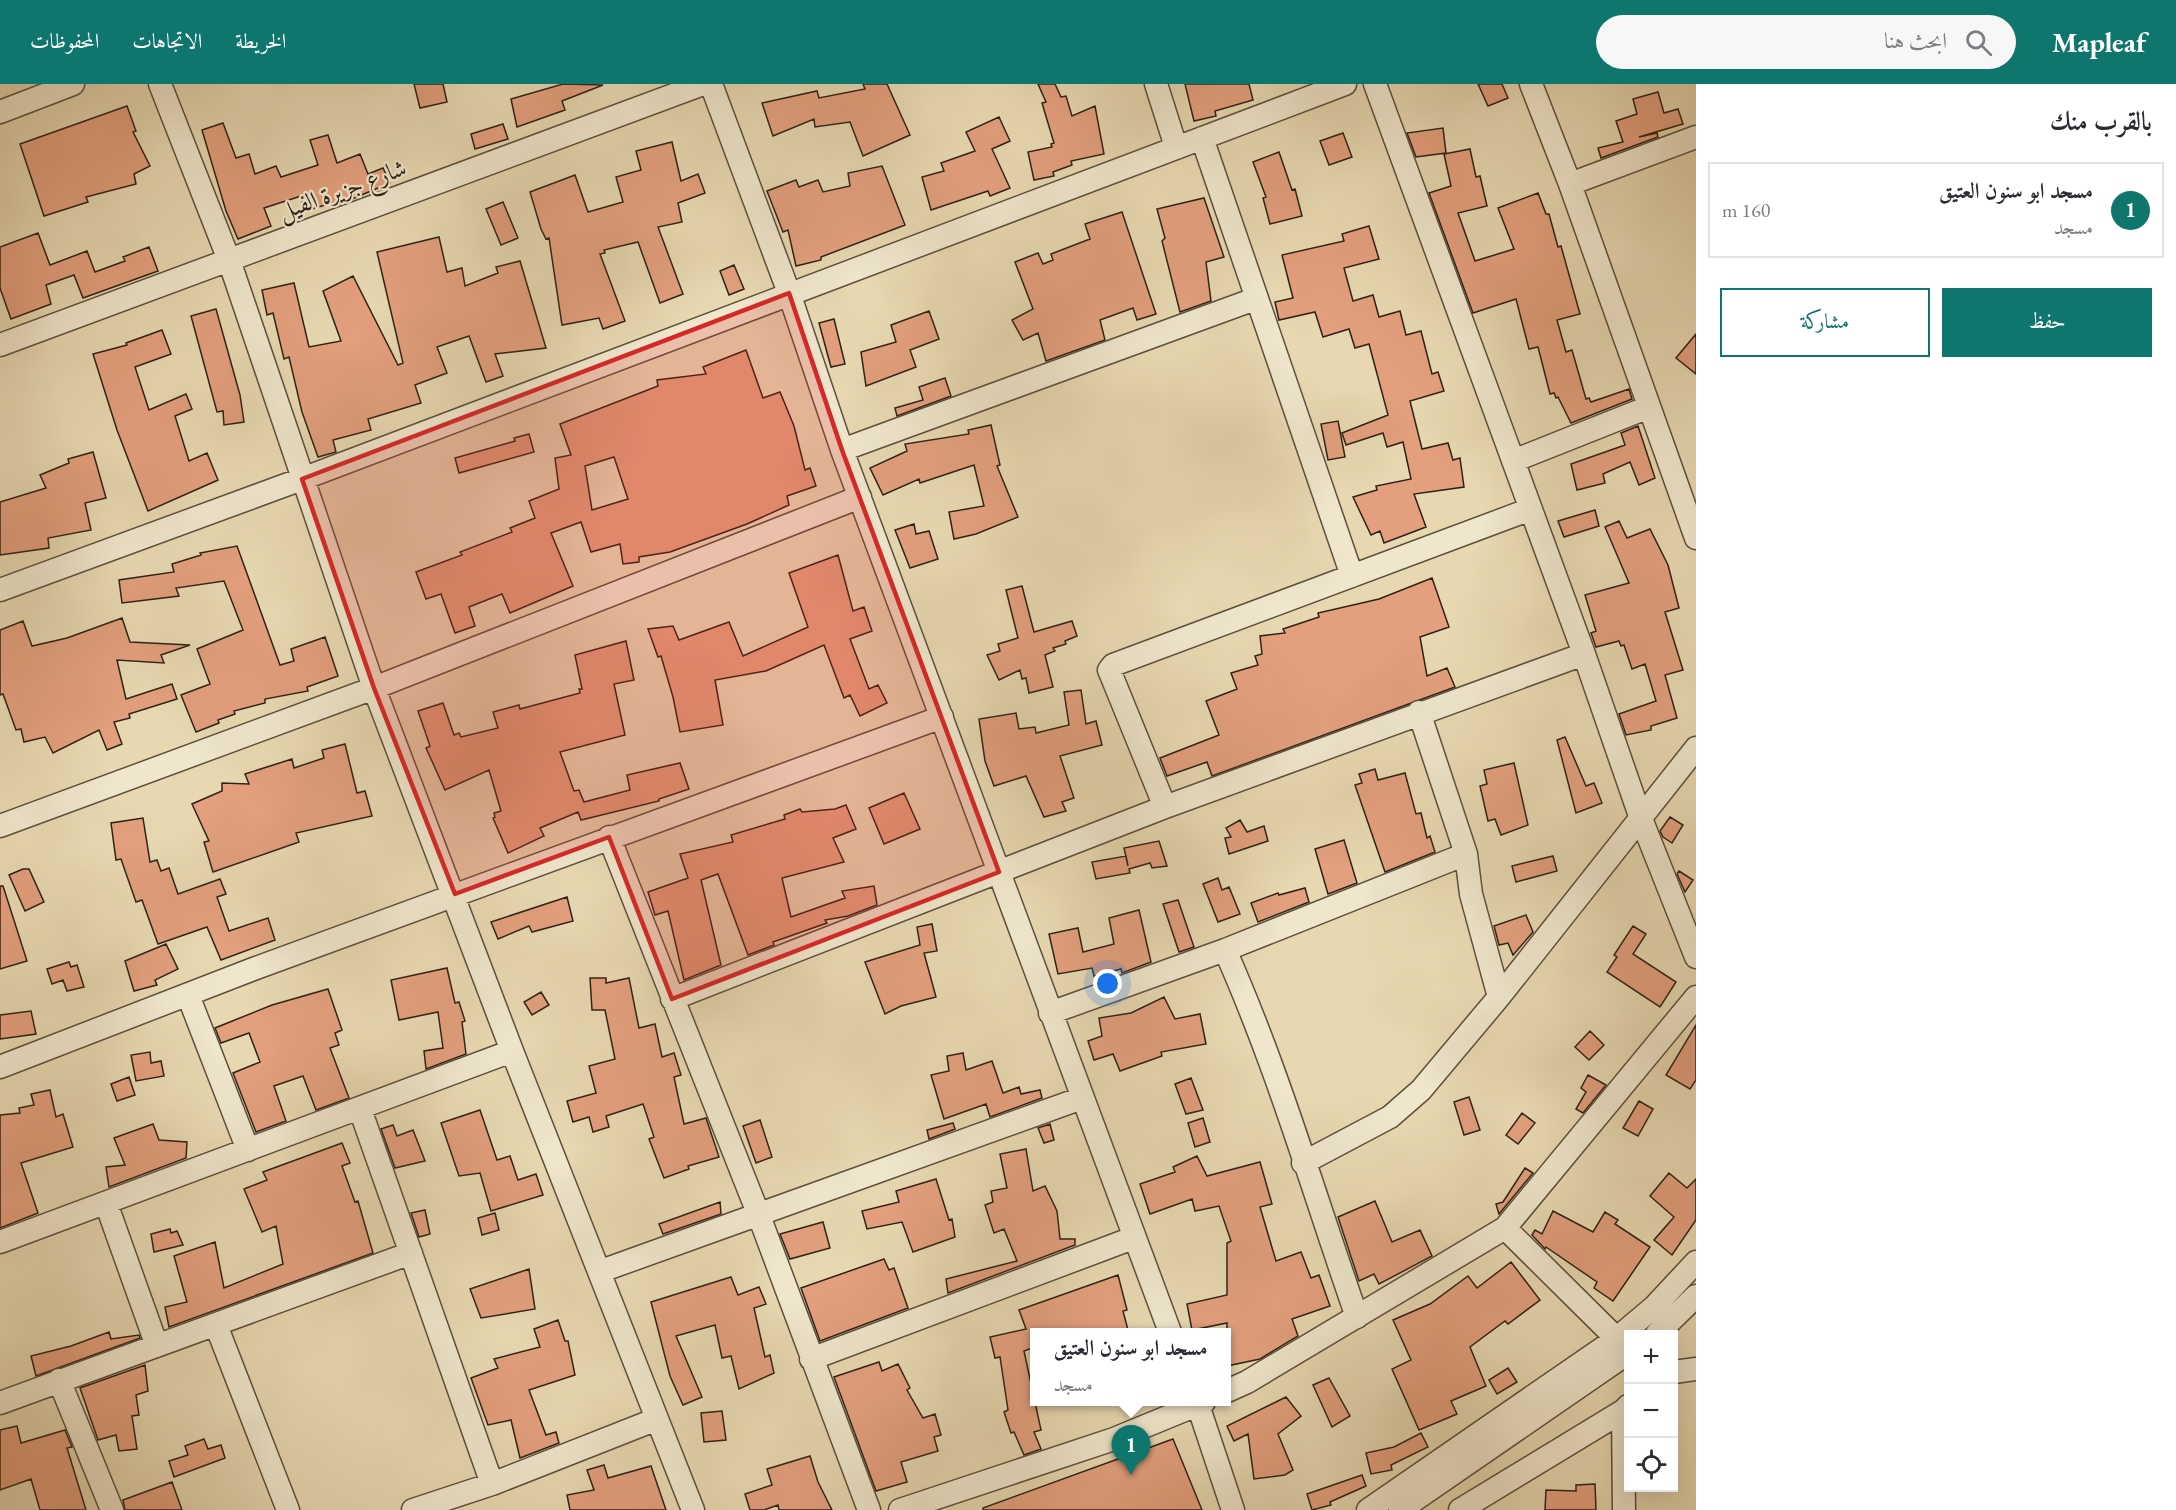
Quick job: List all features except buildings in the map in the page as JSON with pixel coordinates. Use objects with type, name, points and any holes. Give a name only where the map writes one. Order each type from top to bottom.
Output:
[{"type":"street","points":[[0,112],[73,84]]},
{"type":"street","points":[[160,84],[229,260],[374,688],[512,1051],[601,1271],[693,1510]]},
{"type":"street","name":"شارع جزيرة الفيل","points":[[0,345],[703,84]]},
{"type":"street","points":[[711,84],[789,293],[842,450],[1168,1328]]},
{"type":"street","points":[[1156,84],[1176,147]]},
{"type":"street","points":[[0,590],[302,479],[1345,84]]},
{"type":"street","points":[[1375,84],[1584,654],[1640,816],[1696,957]]},
{"type":"street","points":[[1531,84],[1570,184],[1696,538]]},
{"type":"street","points":[[1570,184],[1696,136]]},
{"type":"street","points":[[1202,138],[1255,299],[1352,576]]},
{"type":"street","points":[[842,450],[1255,299]]},
{"type":"street","points":[[1513,461],[1649,406]]},
{"type":"street","points":[[1681,496],[1696,478]]},
{"type":"street","points":[[0,826],[374,688],[860,497]]},
{"type":"street","points":[[1165,807],[1109,669],[1113,665],[1531,509]]},
{"type":"street","points":[[672,999],[1165,807],[1419,712],[1584,654]]},
{"type":"street","points":[[1419,712],[1466,854],[1471,894],[1499,997]]},
{"type":"street","points":[[0,1067],[454,894],[942,717]]},
{"type":"street","points":[[1303,1163],[1358,1136],[1405,1104],[1421,1090],[1499,997],[1696,748]]},
{"type":"street","points":[[609,837],[758,1212],[869,1510]]},
{"type":"street","points":[[1050,1013],[1225,950],[1466,854]]},
{"type":"street","points":[[1225,950],[1269,1052],[1303,1163],[1357,1317]]},
{"type":"street","points":[[188,995],[249,1150]]},
{"type":"street","points":[[1231,1389],[1357,1317],[1505,1228],[1696,997]]},
{"type":"street","points":[[0,1242],[512,1051]]},
{"type":"street","points":[[601,1271],[758,1212],[1082,1098]]},
{"type":"street","points":[[360,1109],[492,1484]]},
{"type":"street","points":[[106,1203],[157,1346]]},
{"type":"street","points":[[1505,1228],[1624,1347]]},
{"type":"street","points":[[811,1359],[1134,1238]]},
{"type":"street","points":[[0,1403],[411,1253]]},
{"type":"street","points":[[1637,1330],[1654,1307],[1696,1262]]},
{"type":"street","points":[[1662,1330],[1696,1296]]},
{"type":"street","points":[[216,1325],[288,1510]]},
{"type":"street","points":[[1368,1510],[1624,1347]]},
{"type":"street","points":[[1400,1510],[1624,1347]]},
{"type":"street","points":[[1678,1371],[1696,1369]]},
{"type":"street","points":[[59,1380],[112,1510]]},
{"type":"street","points":[[900,1510],[1114,1439],[1191,1406]]},
{"type":"street","points":[[1201,1406],[1233,1510]]},
{"type":"street","points":[[1460,1510],[1624,1409]]},
{"type":"street","points":[[412,1510],[492,1484],[657,1419]]},
{"type":"street","points":[[1624,1510],[1625,1438]]},
{"type":"highlighted area","points":[[789,293],[842,450],[999,872],[672,999],[609,837],[455,894],[374,688],[302,479]]},
{"type":"place","name":"مسجد ابو سنون العتيق","points":[[1131,1475]]}]
